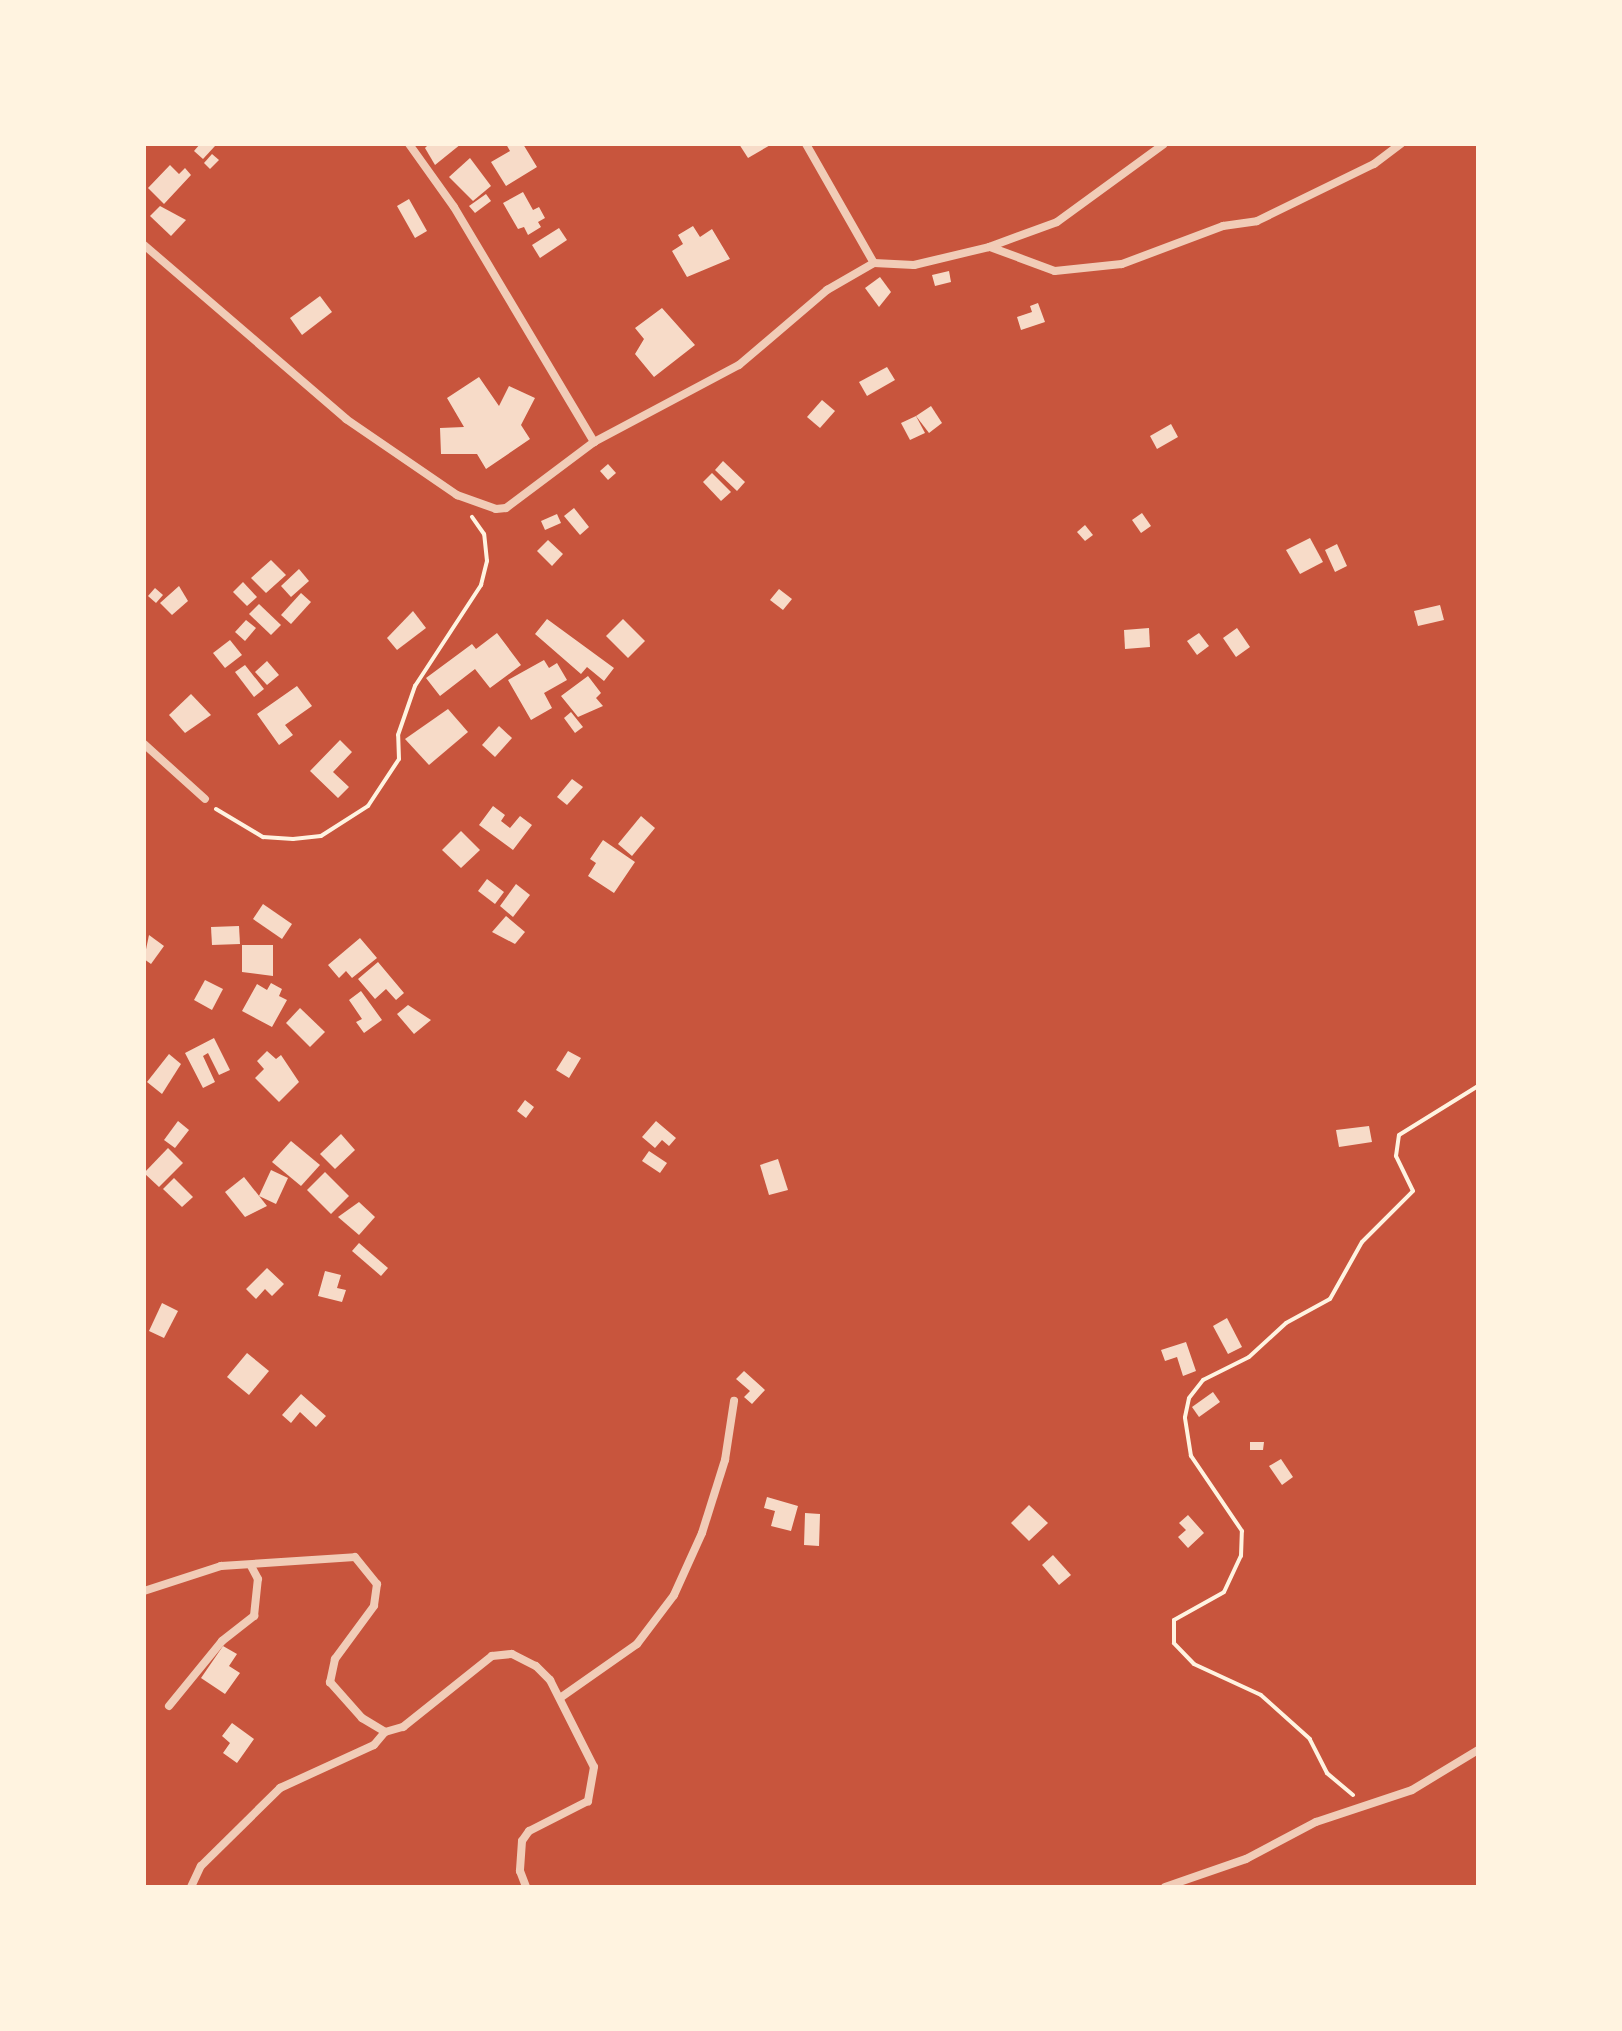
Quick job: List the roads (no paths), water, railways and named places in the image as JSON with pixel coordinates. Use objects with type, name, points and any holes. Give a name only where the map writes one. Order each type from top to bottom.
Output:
[{"type":"street","points":[[409,144],[454,207],[594,442]]},
{"type":"street","points":[[806,144],[874,263]]},
{"type":"street","points":[[144,245],[346,419],[457,495],[480,507],[506,508],[594,442],[739,365],[827,290],[874,263],[914,265],[989,247],[1057,222],[1164,144]]},
{"type":"street","points":[[989,247],[1055,271],[1122,264],[1223,226],[1257,221],[1351,176],[1401,144]]},
{"type":"street","points":[[144,744],[205,799]]},
{"type":"street","points":[[560,1698],[637,1644],[674,1595],[702,1533],[725,1460],[734,1401]]},
{"type":"street","points":[[144,1591],[221,1566],[251,1566],[346,1555],[364,1563],[377,1584],[374,1606],[335,1659],[329,1677],[346,1703],[385,1732]]},
{"type":"street","points":[[169,1706],[222,1641],[254,1616],[258,1579],[251,1566]]},
{"type":"street","points":[[191,1887],[201,1866],[280,1788],[374,1745],[385,1732],[403,1727],[503,1653],[536,1666],[560,1698],[592,1757],[593,1786],[578,1809],[529,1831],[522,1841],[518,1854],[526,1887]]},
{"type":"street","points":[[1165,1887],[1246,1859],[1316,1822],[1412,1790],[1478,1750]]}]
